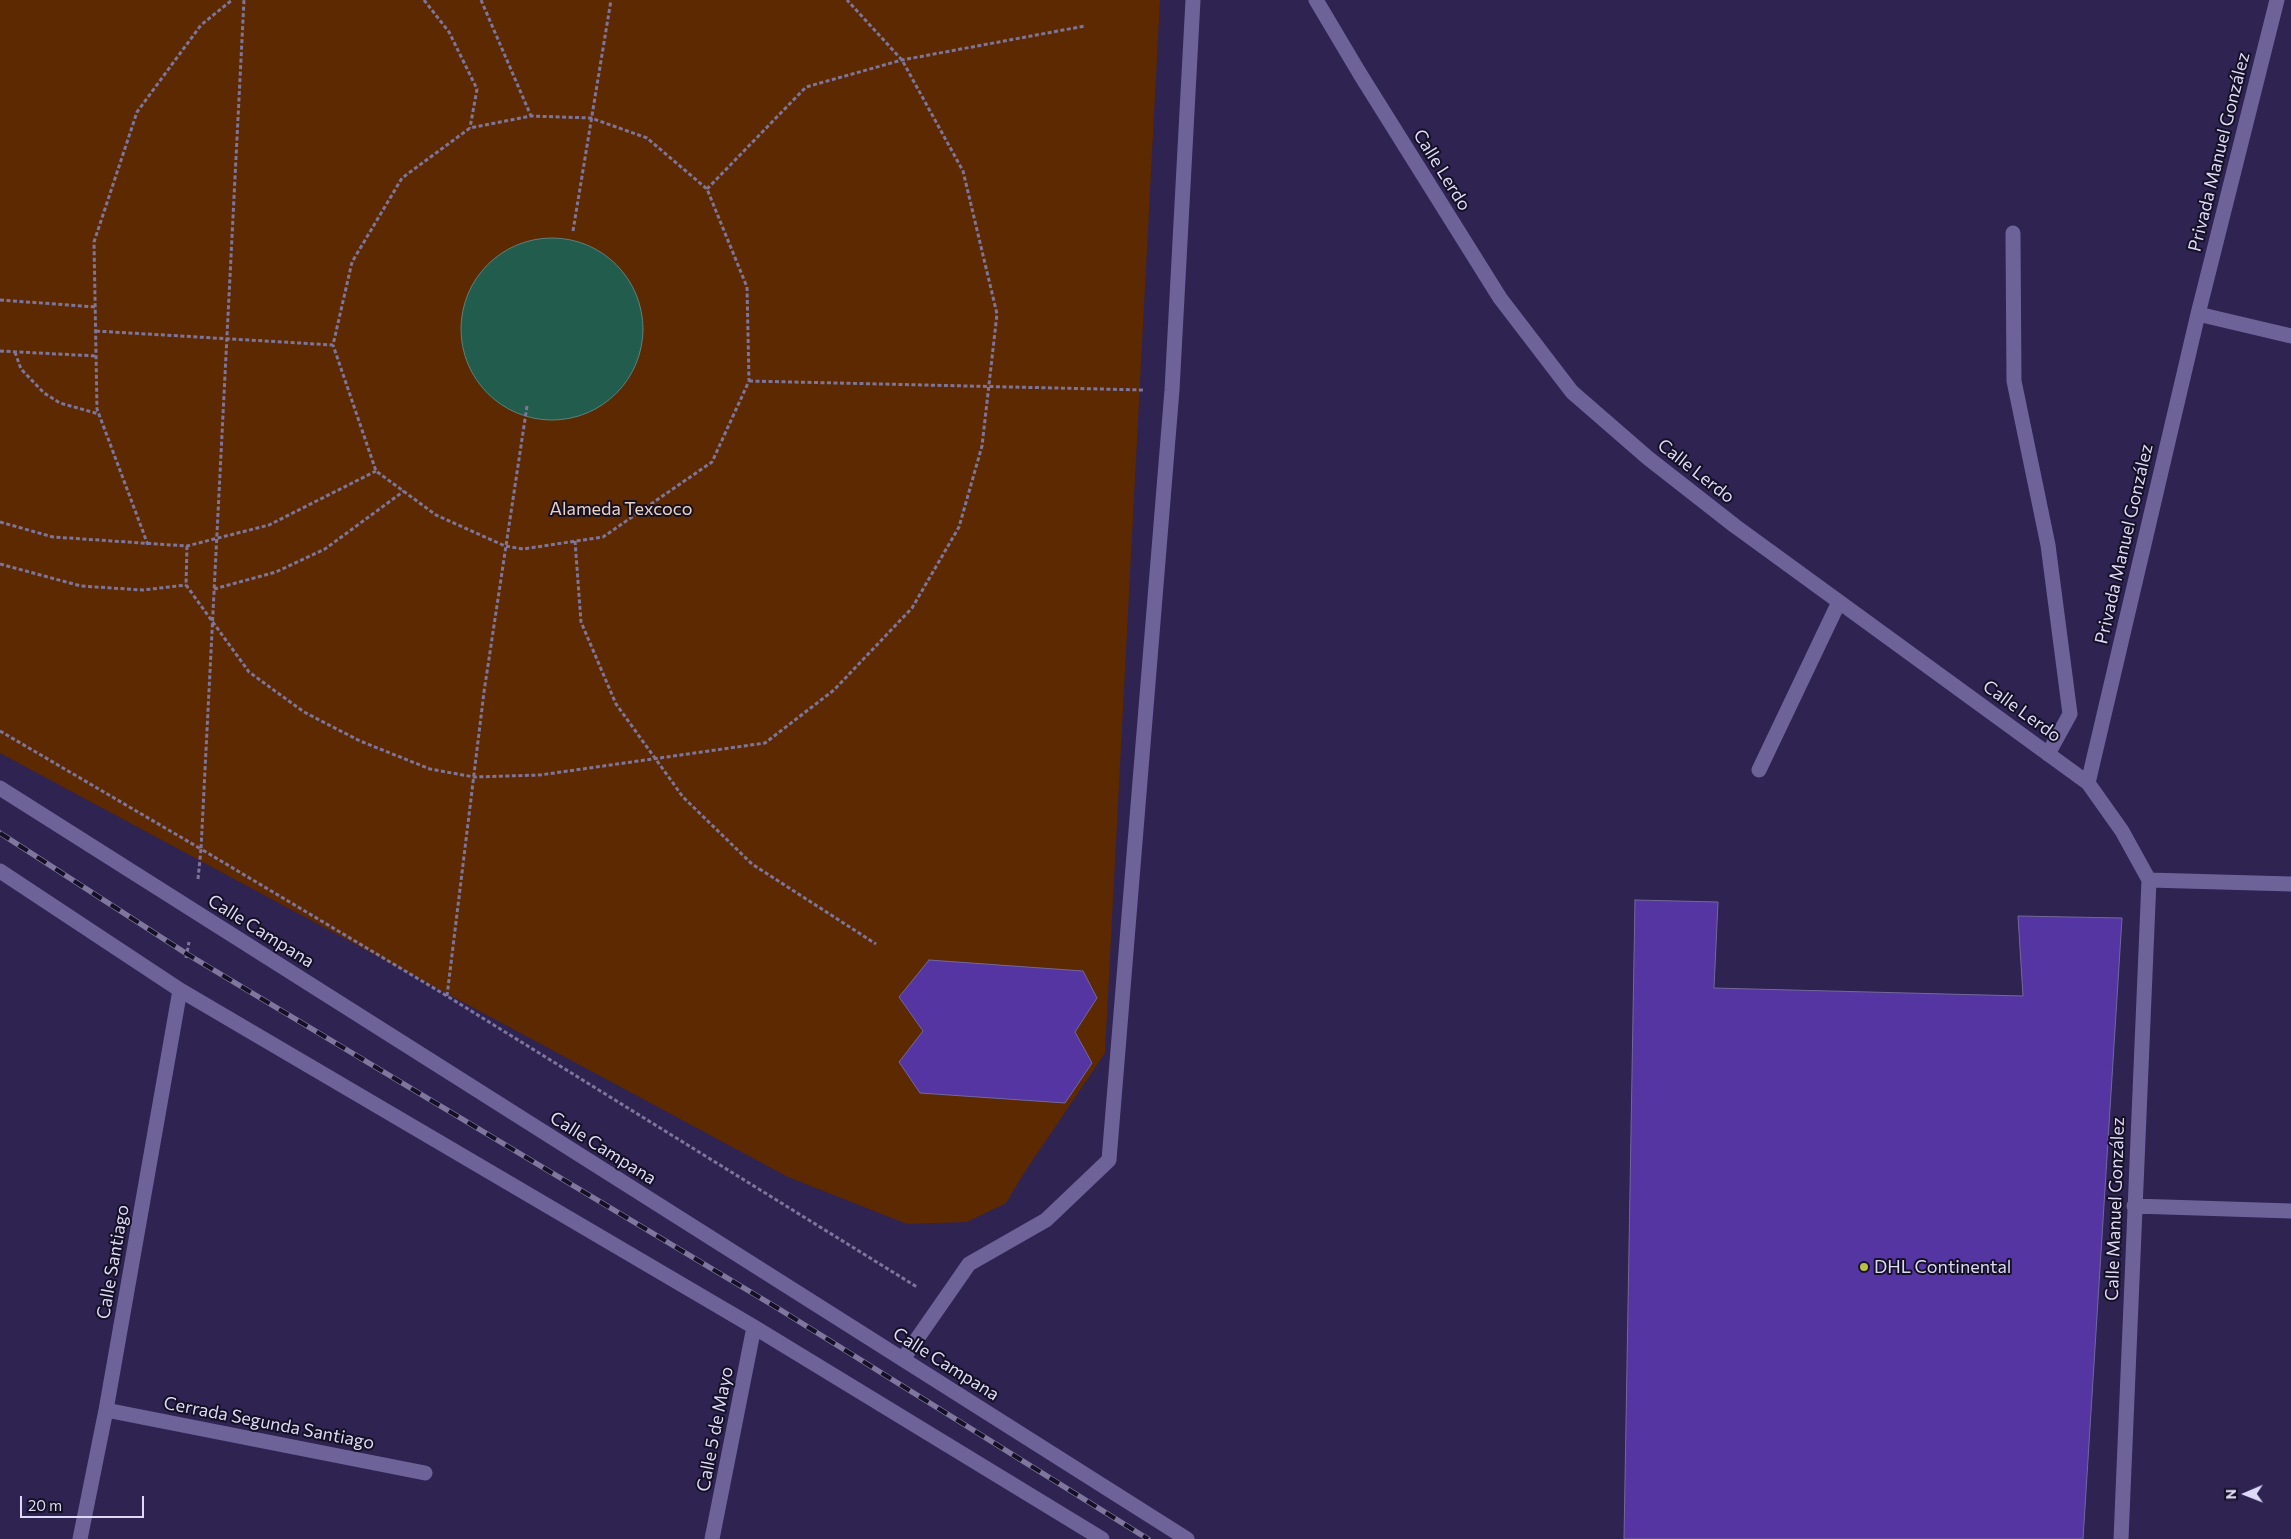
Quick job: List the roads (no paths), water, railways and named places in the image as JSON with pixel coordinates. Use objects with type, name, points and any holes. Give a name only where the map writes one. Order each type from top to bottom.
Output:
[{"type":"street","points":[[903,1359],[969,1264],[1046,1220],[1108,1160],[1172,390],[1193,0]]},
{"type":"street","name":"Calle Lerdo","points":[[1316,0],[1500,298],[1572,392],[1648,458],[1735,526],[2088,783],[2122,831],[2148,880]]},
{"type":"street","name":"Privada Manuel González","points":[[2088,783],[2198,314],[2276,0]]},
{"type":"street","points":[[2013,233],[2014,381],[2048,545],[2070,714],[2048,754]]},
{"type":"street","points":[[2198,314],[2291,336]]},
{"type":"street","points":[[1758,770],[1839,602]]},
{"type":"street","name":"Calle Campana","points":[[0,788],[1187,1539]]},
{"type":"street","points":[[0,872],[180,990],[754,1327],[1102,1539]]},
{"type":"street","points":[[2148,880],[2291,884]]},
{"type":"street","name":"Calle Manuel González","points":[[2121,1539],[2148,880]]},
{"type":"street","name":"Calle Santiago","points":[[80,1539],[106,1410],[180,990]]},
{"type":"street","points":[[2134,1206],[2291,1211]]},
{"type":"street","name":"Calle 5 de Mayo","points":[[712,1539],[754,1327]]},
{"type":"street","name":"Cerrada Segunda Santiago","points":[[106,1410],[425,1473]]},
{"type":"railway","points":[[0,833],[187,954],[779,1309],[1148,1539]]},
{"type":"place","name":"DHL Continental","points":[[1864,1267]]},
{"type":"park label","name":"Alameda Texcoco","points":[[621,509]]}]
